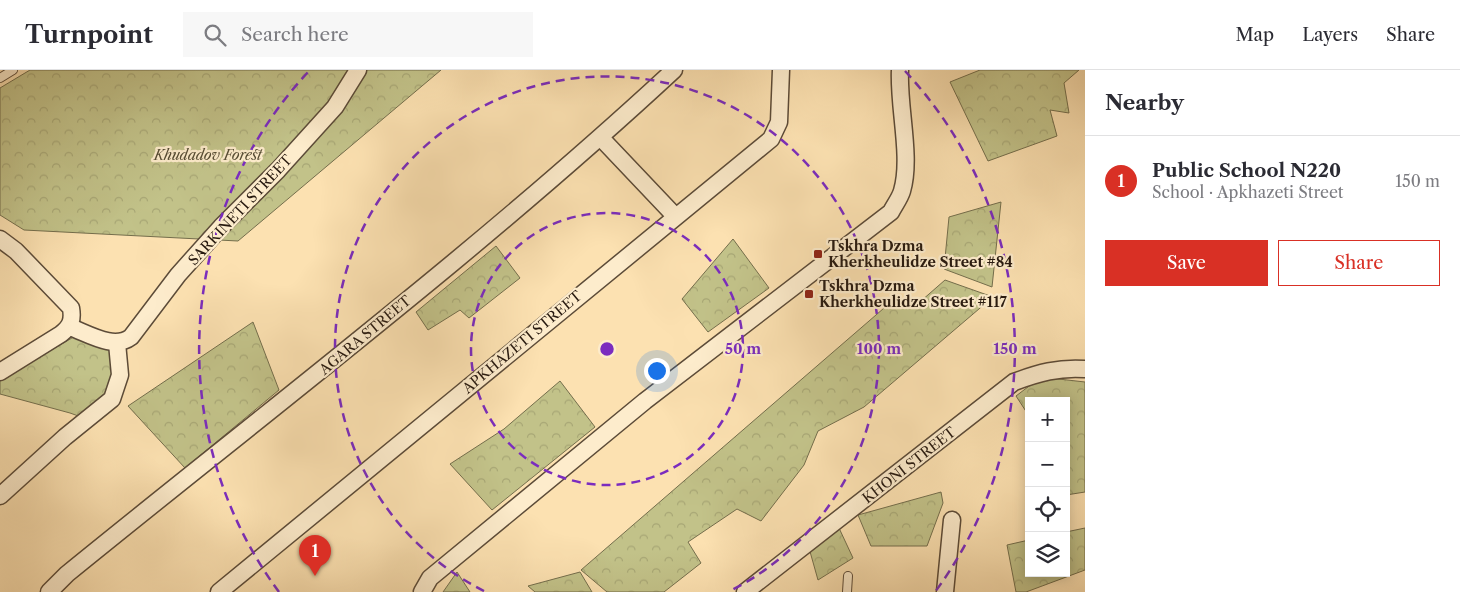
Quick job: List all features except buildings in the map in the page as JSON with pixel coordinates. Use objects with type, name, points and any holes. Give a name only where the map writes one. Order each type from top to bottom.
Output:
[{"type":"street","name":"SARKINETI STREET","points":[[117,343],[123,343],[132,337],[178,275],[278,170],[334,107],[358,70]]},
{"type":"street","name":"AGARA STREET","points":[[49,592],[67,574],[202,464],[312,378],[601,138],[674,70]]},
{"type":"street","name":"APKHAZETI STREET","points":[[219,592],[771,139],[779,122],[781,70]]},
{"type":"street","points":[[422,592],[430,578],[645,401],[891,212],[902,192],[905,168],[900,106],[900,70]]},
{"type":"street","points":[[601,138],[675,216]]},
{"type":"street","points":[[0,239],[16,251],[71,308],[72,317],[70,327],[0,372]]},
{"type":"street","points":[[0,496],[7,480],[112,398],[120,375],[117,343],[70,327]]},
{"type":"street","name":"KHONI STREET","points":[[745,592],[1014,382],[1039,372],[1069,368],[1085,369]]},
{"type":"street","points":[[945,592],[952,520]]},
{"type":"lane","points":[[0,78],[13,70]]},
{"type":"lane","points":[[847,592],[848,576]]},
{"type":"green space","name":"Khudadov Forest","points":[[30,70],[441,70],[238,241],[24,230],[0,215],[0,88]]},
{"type":"green space","points":[[980,70],[1079,70],[1064,83],[1069,113],[1050,110],[1057,136],[988,161],[950,82]]},
{"type":"green space","points":[[1001,202],[992,287],[944,269],[949,217]]},
{"type":"green space","points":[[733,239],[769,288],[708,332],[682,299]]},
{"type":"green space","points":[[496,246],[520,278],[469,318],[460,310],[428,330],[416,312]]},
{"type":"green space","points":[[945,280],[993,297],[864,407],[818,431],[804,465],[761,521],[737,509],[688,542],[701,563],[664,592],[607,592],[581,570],[891,302],[913,308]]},
{"type":"green space","points":[[253,322],[279,390],[185,468],[128,406]]},
{"type":"green space","points":[[77,335],[115,350],[112,389],[81,417],[0,394],[0,380]]},
{"type":"green space","points":[[1041,377],[1085,382],[1085,492],[1070,494],[1070,397],[1025,397],[1025,410],[1016,396]]},
{"type":"green space","points":[[560,381],[595,427],[492,510],[450,464],[504,429]]},
{"type":"green space","points":[[941,492],[943,503],[927,546],[871,546],[858,515]]},
{"type":"green space","points":[[839,528],[853,558],[818,580],[809,548]]},
{"type":"green space","points":[[1085,528],[1085,570],[1070,576],[1070,532]]},
{"type":"green space","points":[[1025,541],[1025,577],[1066,577],[1026,592],[1016,592],[1007,545]]},
{"type":"green space","points":[[457,572],[470,592],[443,592]]},
{"type":"green space","points":[[580,572],[592,592],[535,592],[528,586]]},
{"type":"place","name":"Tskhra Dzma Kherkheulidze Street #84","points":[[818,254]]},
{"type":"place","name":"Tskhra Dzma Kherkheulidze Street #117","points":[[809,294]]},
{"type":"place","name":"Public School N220","points":[[315,576]]}]
